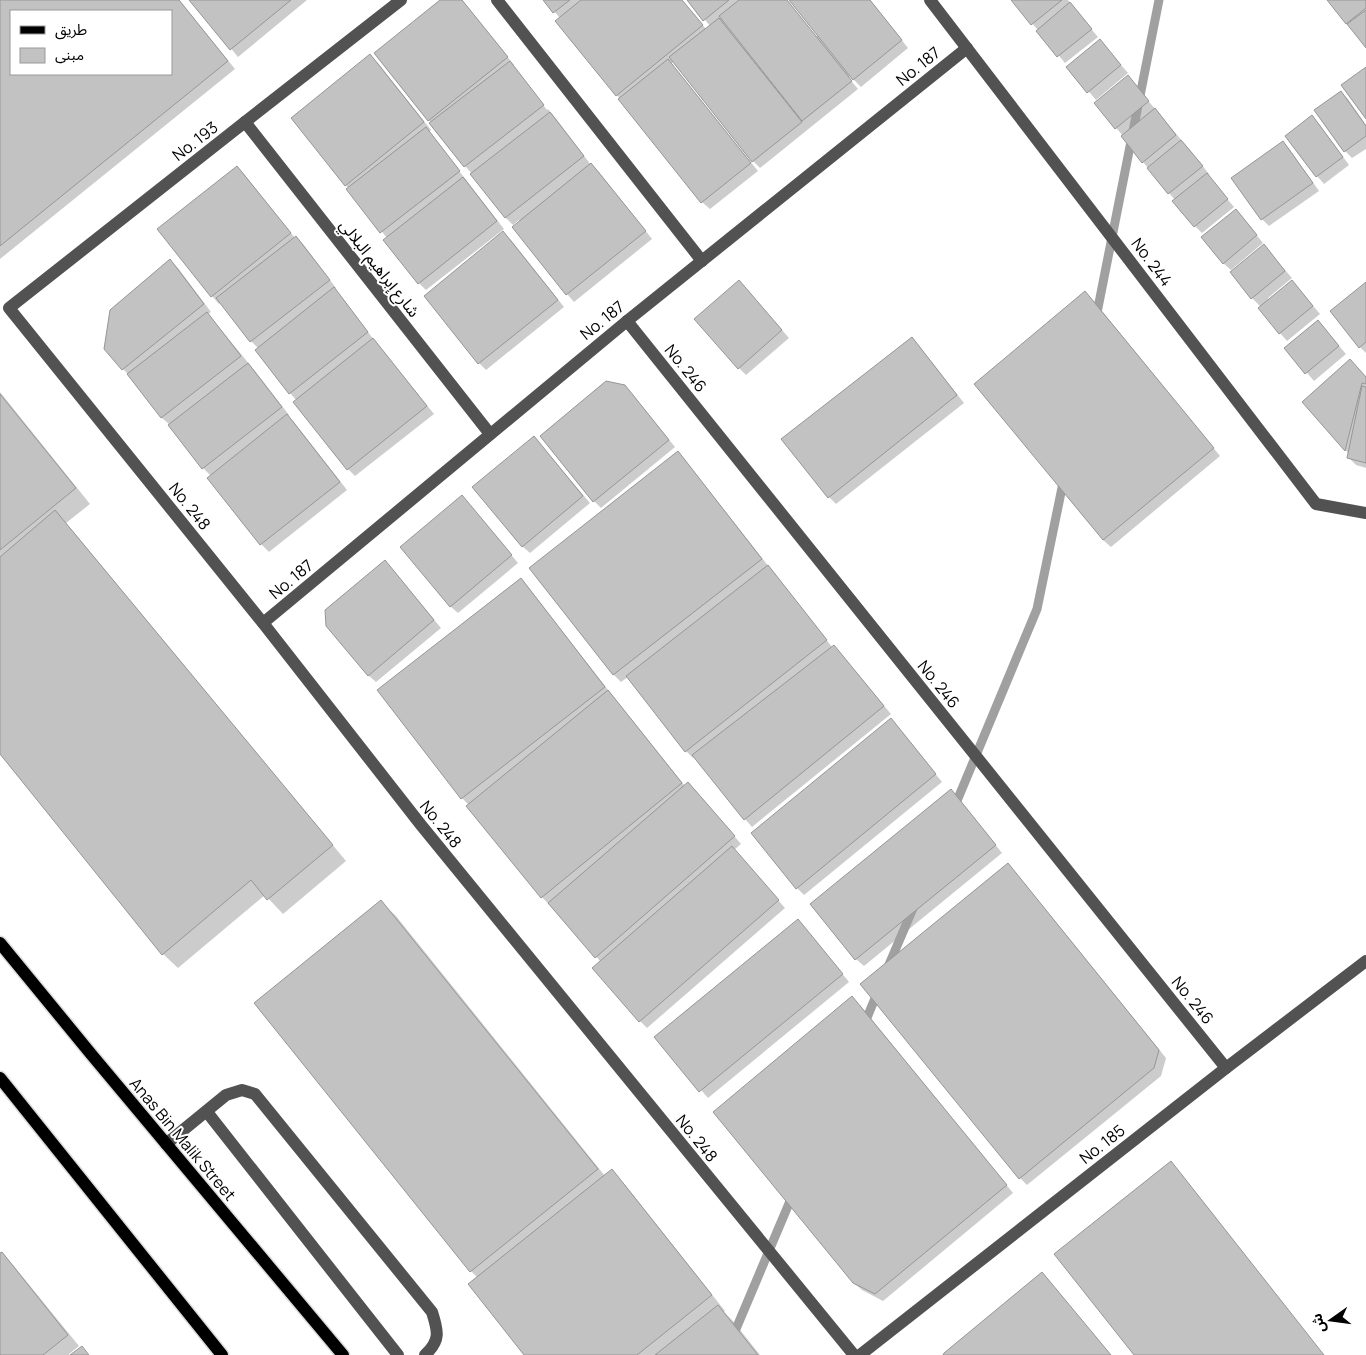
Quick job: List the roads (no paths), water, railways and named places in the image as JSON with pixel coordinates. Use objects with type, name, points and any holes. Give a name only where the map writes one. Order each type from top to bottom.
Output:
[{"type":"main road","name":"Anas Bin Malik Street","points":[[0,943],[343,1355]]},
{"type":"main road","points":[[0,1078],[222,1355]]},
{"type":"street","name":"No. 193","points":[[9,308],[401,0]]},
{"type":"street","points":[[497,0],[702,260]]},
{"type":"street","name":"No. 244","points":[[930,0],[1316,504],[1366,513]]},
{"type":"street","name":"No. 187","points":[[263,623],[627,321],[968,48]]},
{"type":"street","name":"شارع إبراهيم البلالي","points":[[245,122],[490,434]]},
{"type":"street","name":"No. 248","points":[[9,308],[263,623],[421,825],[854,1355]]},
{"type":"street","name":"No. 246","points":[[627,321],[1226,1068]]},
{"type":"street","name":"No. 185","points":[[860,1355],[1226,1068],[1366,961]]},
{"type":"street","points":[[166,1144],[226,1095],[242,1090],[255,1094],[432,1312],[438,1332],[433,1347],[425,1355]]},
{"type":"street","points":[[207,1112],[398,1355]]},
{"type":"waterway","points":[[1096,318],[1159,0]]},
{"type":"waterway","points":[[954,808],[1037,609],[1064,478]]},
{"type":"waterway","points":[[888,967],[914,906]]},
{"type":"waterway","points":[[864,1025],[878,991]]},
{"type":"waterway","points":[[725,1355],[793,1194]]}]
